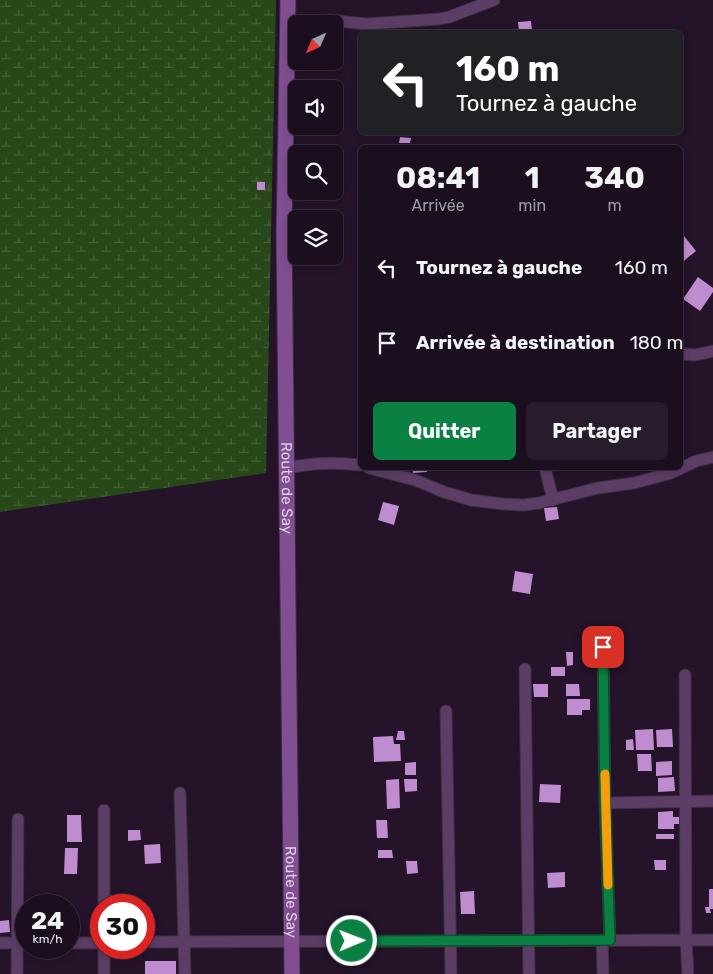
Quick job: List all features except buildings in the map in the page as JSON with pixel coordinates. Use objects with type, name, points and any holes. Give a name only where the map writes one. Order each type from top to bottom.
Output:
[{"type":"main road","name":"Route de Say","points":[[288,0],[292,15]]},
{"type":"main road","name":"Route de Say","points":[[292,70],[284,233],[292,974]]},
{"type":"street","points":[[343,22],[366,24],[439,19],[494,0]]},
{"type":"street","points":[[683,354],[695,355],[713,351]]},
{"type":"street","points":[[683,467],[696,461],[713,457]]},
{"type":"street","points":[[286,468],[311,463],[330,462],[358,465]]},
{"type":"street","points":[[377,470],[415,480],[444,492],[471,500],[524,505],[553,500],[598,488],[634,483],[677,470]]},
{"type":"street","points":[[546,470],[553,500]]},
{"type":"street","points":[[603,647],[606,940],[603,974]]},
{"type":"street","points":[[525,669],[528,974]]},
{"type":"street","points":[[685,675],[686,940],[688,974]]},
{"type":"street","points":[[446,711],[451,974]]},
{"type":"street","points":[[180,793],[185,974]]},
{"type":"street","points":[[605,803],[713,800]]},
{"type":"street","points":[[104,810],[104,894]]},
{"type":"street","points":[[18,819],[20,894]]},
{"type":"street","points":[[155,942],[713,940]]},
{"type":"street","points":[[0,943],[15,943]]},
{"type":"street","points":[[17,974],[19,959]]},
{"type":"street","points":[[104,959],[104,974]]},
{"type":"green space","points":[[0,0],[276,0],[266,473],[0,512]]},
{"type":"slow traffic","points":[[605,774],[608,885]]},
{"type":"route","points":[[352,941],[610,940],[605,803],[603,647]]}]
